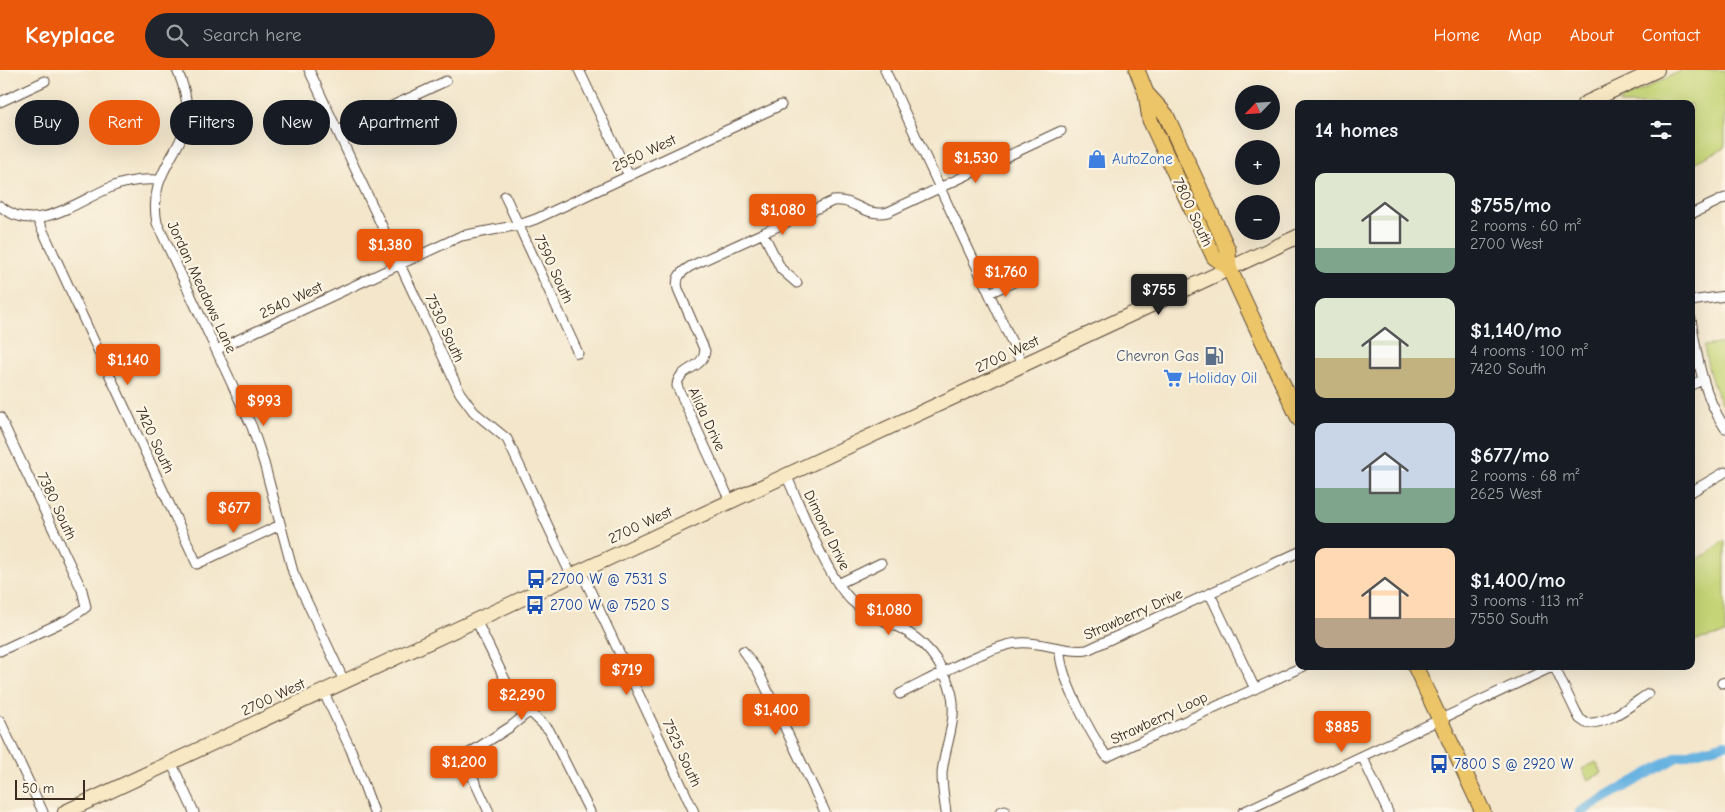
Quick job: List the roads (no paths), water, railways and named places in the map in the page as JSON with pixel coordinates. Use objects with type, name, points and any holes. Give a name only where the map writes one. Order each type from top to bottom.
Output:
[{"type":"main road","name":"7800 South","points":[[1137,70],[1146,93],[1150,120],[1194,215],[1214,257],[1228,268],[1295,410]]},
{"type":"main road","points":[[1602,100],[1657,70]]},
{"type":"main road","name":"2700 West","points":[[65,812],[1295,238]]},
{"type":"main road","points":[[1417,670],[1483,812]]},
{"type":"street","name":"Jordan Meadows Lane","points":[[177,70],[187,98],[187,125],[183,137],[158,180],[154,194],[157,223],[252,426],[300,589],[344,681]]},
{"type":"street","name":"7530 South","points":[[309,70],[466,404],[501,433],[512,447]]},
{"type":"street","points":[[885,70],[1022,364]]},
{"type":"street","points":[[581,71],[629,176]]},
{"type":"street","points":[[0,102],[45,81]]},
{"type":"street","points":[[338,131],[446,81]]},
{"type":"street","name":"2550 West","points":[[519,226],[536,220],[781,105]]},
{"type":"street","name":"Alida Drive","points":[[730,501],[677,386],[681,374],[701,362],[705,351],[680,295],[677,278],[683,270],[832,201],[847,201],[868,212],[882,213],[940,189],[1061,131]]},
{"type":"street","points":[[0,206],[19,216],[37,218],[55,214],[120,184],[142,180],[158,180]]},
{"type":"street","name":"7590 South","points":[[505,196],[578,353]]},
{"type":"street","points":[[1695,212],[1725,198]]},
{"type":"street","name":"7420 South","points":[[37,218],[197,564],[280,525]]},
{"type":"street","name":"2540 West","points":[[216,350],[461,236],[519,226]]},
{"type":"street","points":[[763,233],[781,269],[797,283]]},
{"type":"street","points":[[989,293],[1014,282]]},
{"type":"street","points":[[1695,300],[1725,296]]},
{"type":"street","points":[[1695,339],[1703,380],[1714,412],[1725,428]]},
{"type":"street","points":[[1695,383],[1703,380]]},
{"type":"street","name":"7380 South","points":[[0,418],[82,590],[86,607],[71,618],[0,651]]},
{"type":"street","name":"7525 South","points":[[512,447],[694,812]]},
{"type":"street","points":[[1695,490],[1725,472]]},
{"type":"street","name":"Dimond Drive","points":[[786,475],[838,584],[864,611],[914,636],[937,659],[945,673],[951,690],[954,711],[942,773],[946,812]]},
{"type":"street","name":"Strawberry Drive","points":[[900,694],[995,650],[1016,643],[1030,642],[1075,652],[1087,650],[1295,554]]},
{"type":"street","points":[[838,584],[881,563]]},
{"type":"street","points":[[1210,594],[1255,689]]},
{"type":"street","points":[[476,620],[512,694],[549,730],[558,744],[590,812]]},
{"type":"street","name":"Strawberry Loop","points":[[1060,648],[1060,658],[1064,673],[1097,742],[1107,757],[1295,670]]},
{"type":"street","points":[[743,651],[758,671],[825,812]]},
{"type":"street","points":[[1242,812],[1256,809],[1362,756],[1546,670]]},
{"type":"street","points":[[1556,670],[1576,712],[1580,719],[1586,723],[1601,721],[1648,694]]},
{"type":"street","points":[[323,691],[351,750],[374,812]]},
{"type":"street","points":[[489,812],[470,772],[466,758],[474,748],[510,727],[529,712]]},
{"type":"street","points":[[0,721],[43,812]]},
{"type":"street","points":[[1362,756],[1388,812]]},
{"type":"street","points":[[171,762],[194,812]]},
{"type":"waterway","points":[[1580,812],[1677,757],[1725,744]]},
{"type":"place","name":"AutoZone","points":[[1097,159]]},
{"type":"place","name":"Chevron Gas","points":[[1214,356]]},
{"type":"place","name":"Holiday Oil","points":[[1173,378]]},
{"type":"place","name":"2700 W @ 7531 S","points":[[536,579]]},
{"type":"place","name":"2700 W @ 7520 S","points":[[535,605]]},
{"type":"place","name":"7800 S @ 2920 W","points":[[1439,764]]}]
